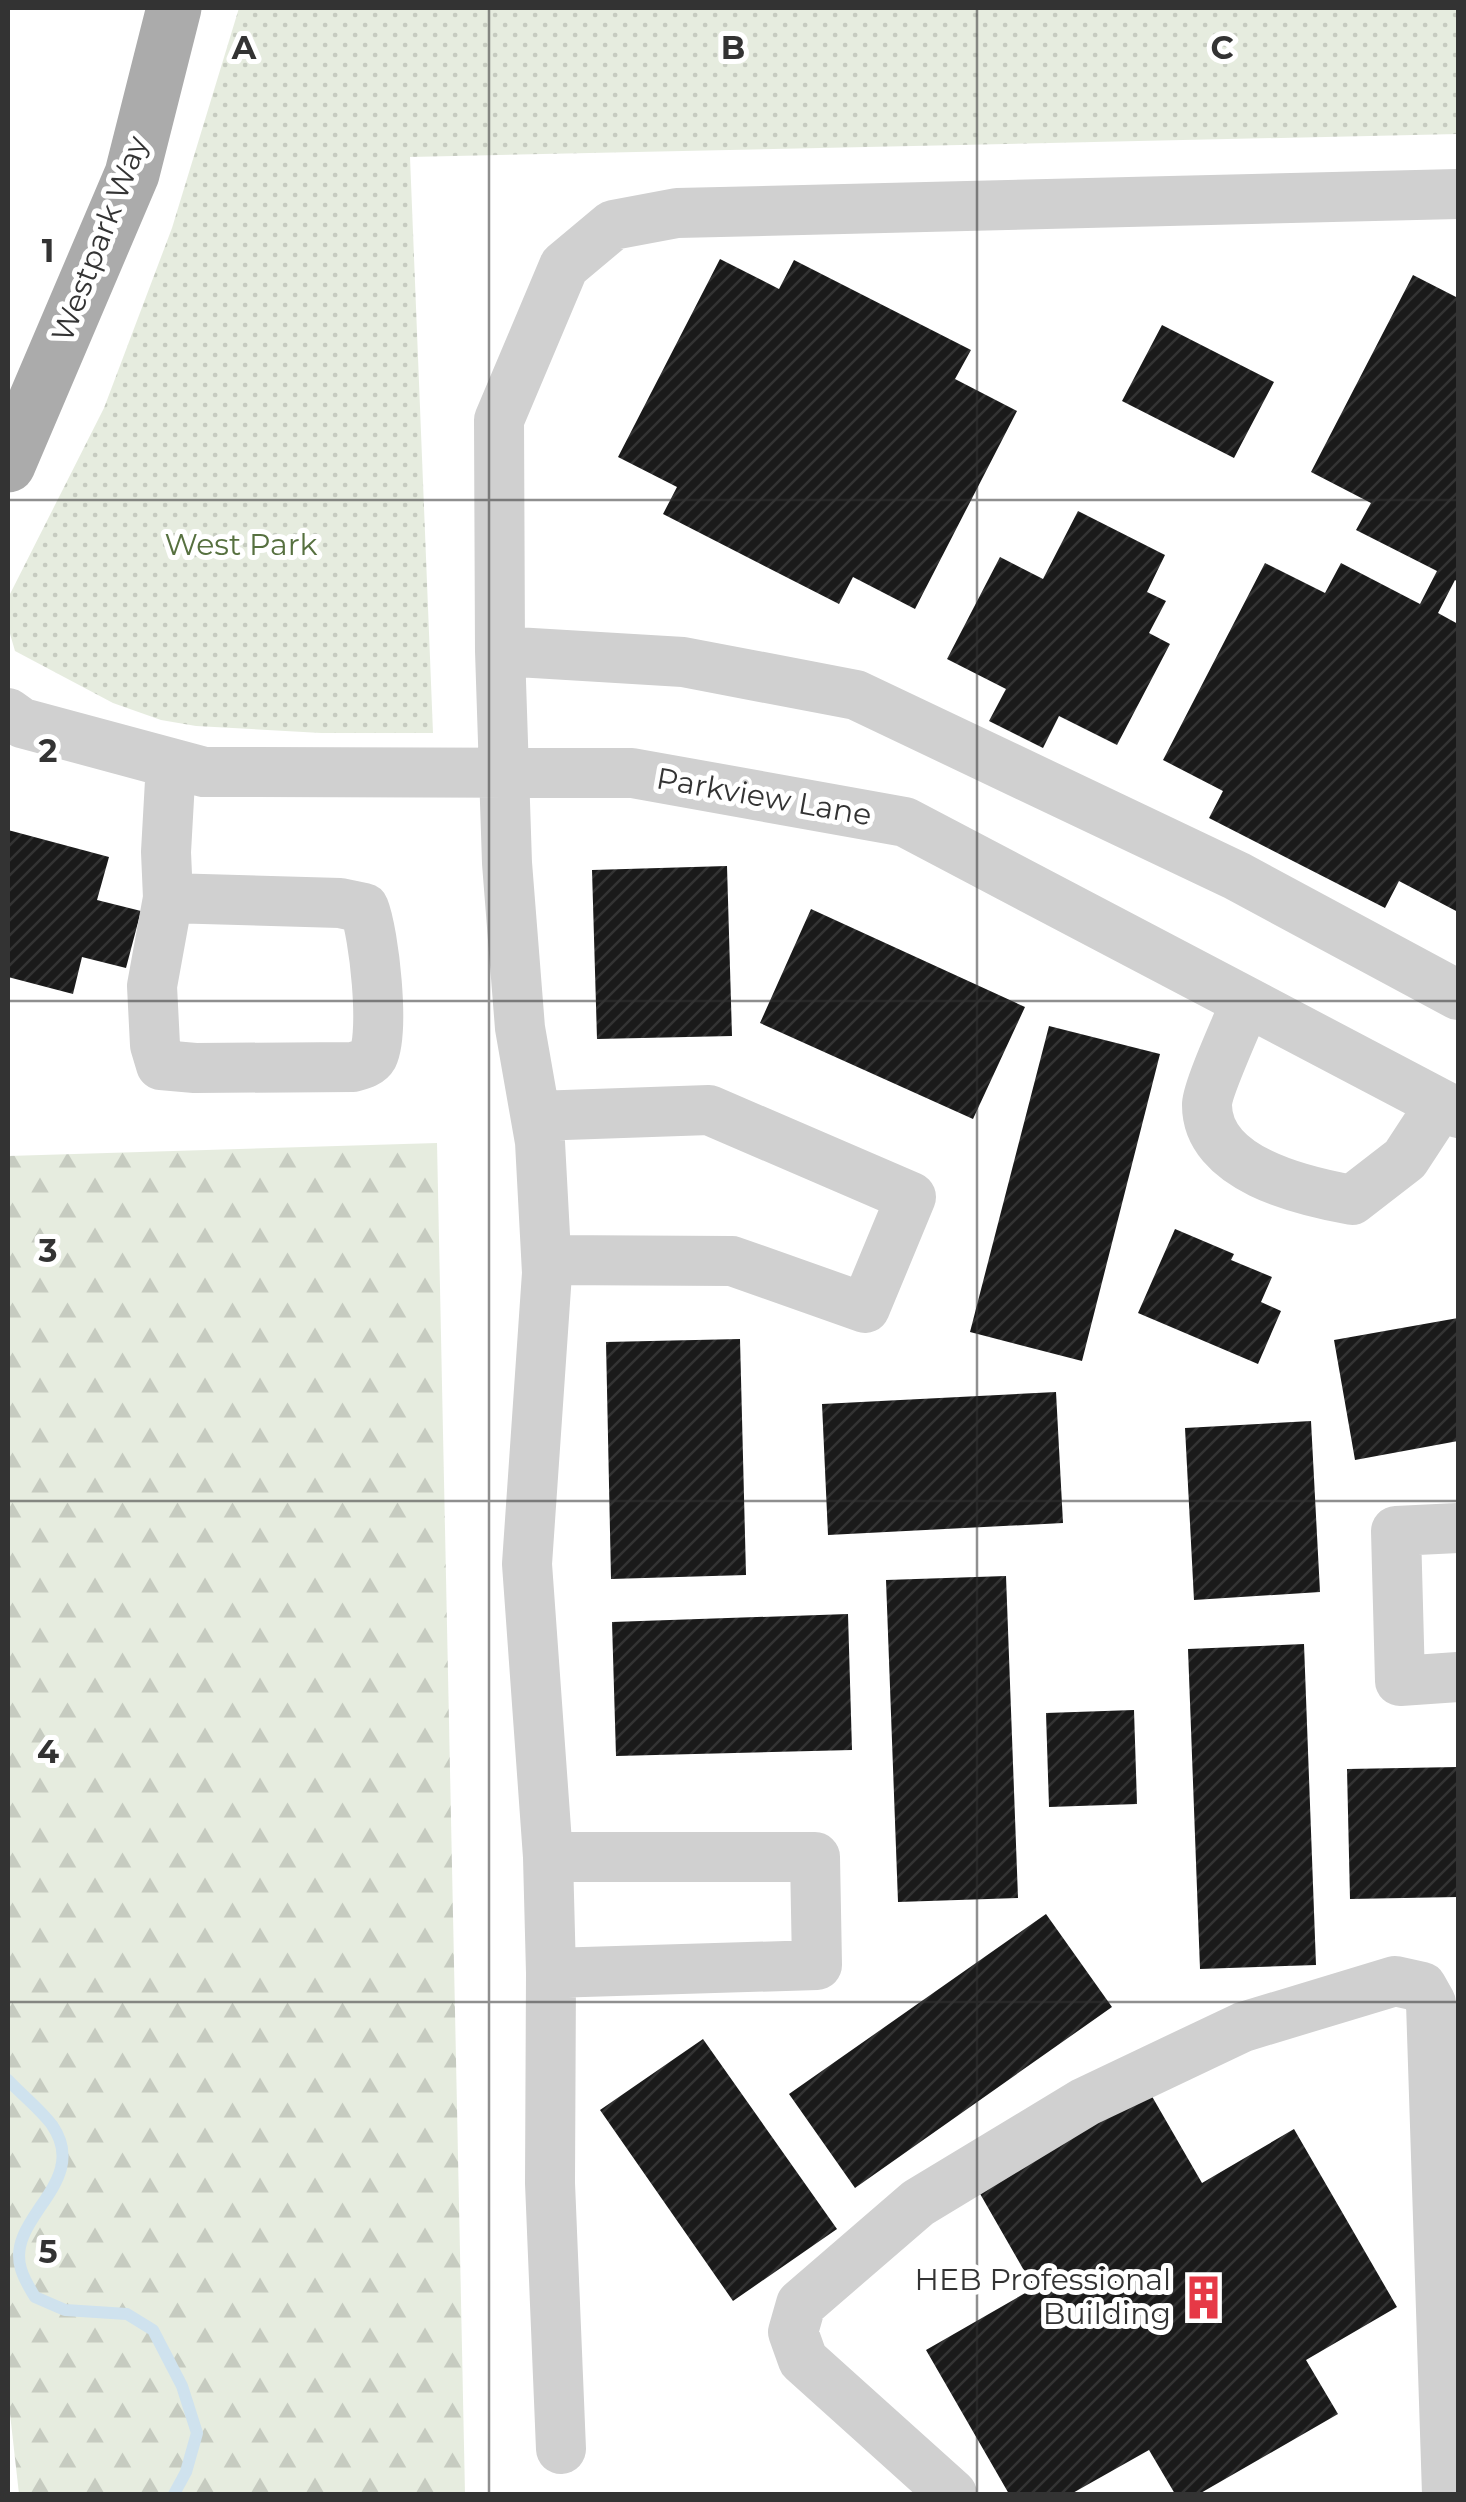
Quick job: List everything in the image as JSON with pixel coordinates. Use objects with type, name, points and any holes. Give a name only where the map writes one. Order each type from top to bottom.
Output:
[{"type":"main road","name":"Westpark Way","points":[[8,465],[132,174],[174,8]]},
{"type":"street","points":[[560,2448],[550,2183],[548,1857],[527,1564],[547,1260],[540,1142],[520,1028],[507,863],[498,420],[564,266],[613,225],[697,213],[1458,194]]},
{"type":"street","points":[[500,651],[683,662],[856,694],[1237,876],[1458,994]]},
{"type":"street","name":"Parkview Lane","points":[[8,713],[22,723],[204,772],[632,773],[905,822],[1450,1108]]},
{"type":"street","points":[[168,898],[340,903],[364,908],[372,928],[377,1010],[374,1055],[353,1067],[162,1065],[155,1045],[152,986],[168,898],[166,852],[171,763]]},
{"type":"street","points":[[1246,1002],[1207,1102],[1212,1128],[1237,1162],[1302,1192],[1352,1200],[1405,1159],[1450,1108]]},
{"type":"street","points":[[536,1116],[709,1110],[911,1197],[865,1308],[732,1261],[547,1260]]},
{"type":"street","points":[[1458,1528],[1396,1531],[1400,1681],[1458,1678]]},
{"type":"street","points":[[548,1857],[816,1857],[817,1965],[551,1974]]},
{"type":"street","points":[[952,2494],[803,2360],[792,2332],[801,2304],[918,2203],[1085,2102],[1243,2026],[1396,1981],[1422,1987],[1432,2002],[1436,2491]]},
{"type":"green space","name":"West Park","points":[[239,8],[1458,8],[1458,134],[410,157],[433,733],[321,733],[196,726],[161,720],[113,703],[15,651],[8,627],[8,598],[104,408],[172,228]]},
{"type":"green space","points":[[437,1143],[465,2494],[19,2494],[8,2396],[8,1156]]},
{"type":"building","points":[[720,259],[779,289],[794,260],[971,350],[955,379],[1017,411],[915,609],[853,577],[839,604],[663,514],[677,487],[618,457]]},
{"type":"building","points":[[1413,275],[1458,298],[1458,582],[1455,580],[1438,613],[1458,624],[1458,912],[1399,881],[1385,908],[1209,818],[1223,791],[1163,760],[1265,563],[1325,593],[1341,563],[1420,604],[1437,571],[1356,530],[1371,503],[1311,472]]},
{"type":"building","points":[[1162,325],[1274,382],[1234,458],[1122,401]]},
{"type":"building","points":[[1078,511],[1165,555],[1147,592],[1166,601],[1149,633],[1170,644],[1117,745],[1059,716],[1043,748],[989,721],[1006,689],[947,659],[1000,557],[1043,579]]},
{"type":"building","points":[[8,830],[109,857],[97,900],[141,911],[126,968],[82,957],[73,994],[8,977]]},
{"type":"building","points":[[727,866],[732,1036],[597,1039],[592,870]]},
{"type":"building","points":[[811,909],[1025,1007],[973,1119],[760,1023]]},
{"type":"building","points":[[1049,1026],[1160,1054],[1082,1361],[970,1332]]},
{"type":"building","points":[[1175,1229],[1234,1254],[1231,1260],[1272,1277],[1261,1302],[1281,1311],[1258,1364],[1138,1313]]},
{"type":"building","points":[[1458,1318],[1458,1441],[1355,1460],[1334,1340]]},
{"type":"building","points":[[740,1339],[746,1575],[611,1579],[606,1342]]},
{"type":"building","points":[[1056,1392],[1063,1523],[828,1535],[822,1404]]},
{"type":"building","points":[[1311,1421],[1320,1592],[1194,1600],[1185,1428]]},
{"type":"building","points":[[1006,1576],[1018,1898],[898,1902],[886,1580]]},
{"type":"building","points":[[848,1614],[852,1750],[616,1756],[612,1622]]},
{"type":"building","points":[[1304,1644],[1316,1965],[1200,1969],[1188,1649]]},
{"type":"building","points":[[1134,1710],[1137,1804],[1049,1807],[1046,1713]]},
{"type":"building","points":[[1458,1767],[1458,1897],[1350,1899],[1347,1769]]},
{"type":"building","points":[[1046,1914],[1112,2007],[855,2188],[789,2094]]},
{"type":"building","points":[[703,2039],[837,2229],[733,2301],[600,2110]]},
{"type":"building","name":"HEB Professional Building","points":[[1146,2086],[1202,2183],[1294,2129],[1397,2307],[1306,2360],[1338,2414],[1199,2494],[1175,2494],[1149,2450],[1071,2494],[1009,2494],[926,2350],[1034,2288],[975,2185]]},
{"type":"waterway","points":[[8,2080],[52,2125],[61,2146],[62,2165],[56,2182],[19,2250],[21,2269],[35,2297],[65,2310],[127,2314],[153,2330],[182,2386],[197,2433],[186,2472],[174,2494]]},
{"type":"place","name":"HEB Professional Building","points":[[1204,2297]]}]
